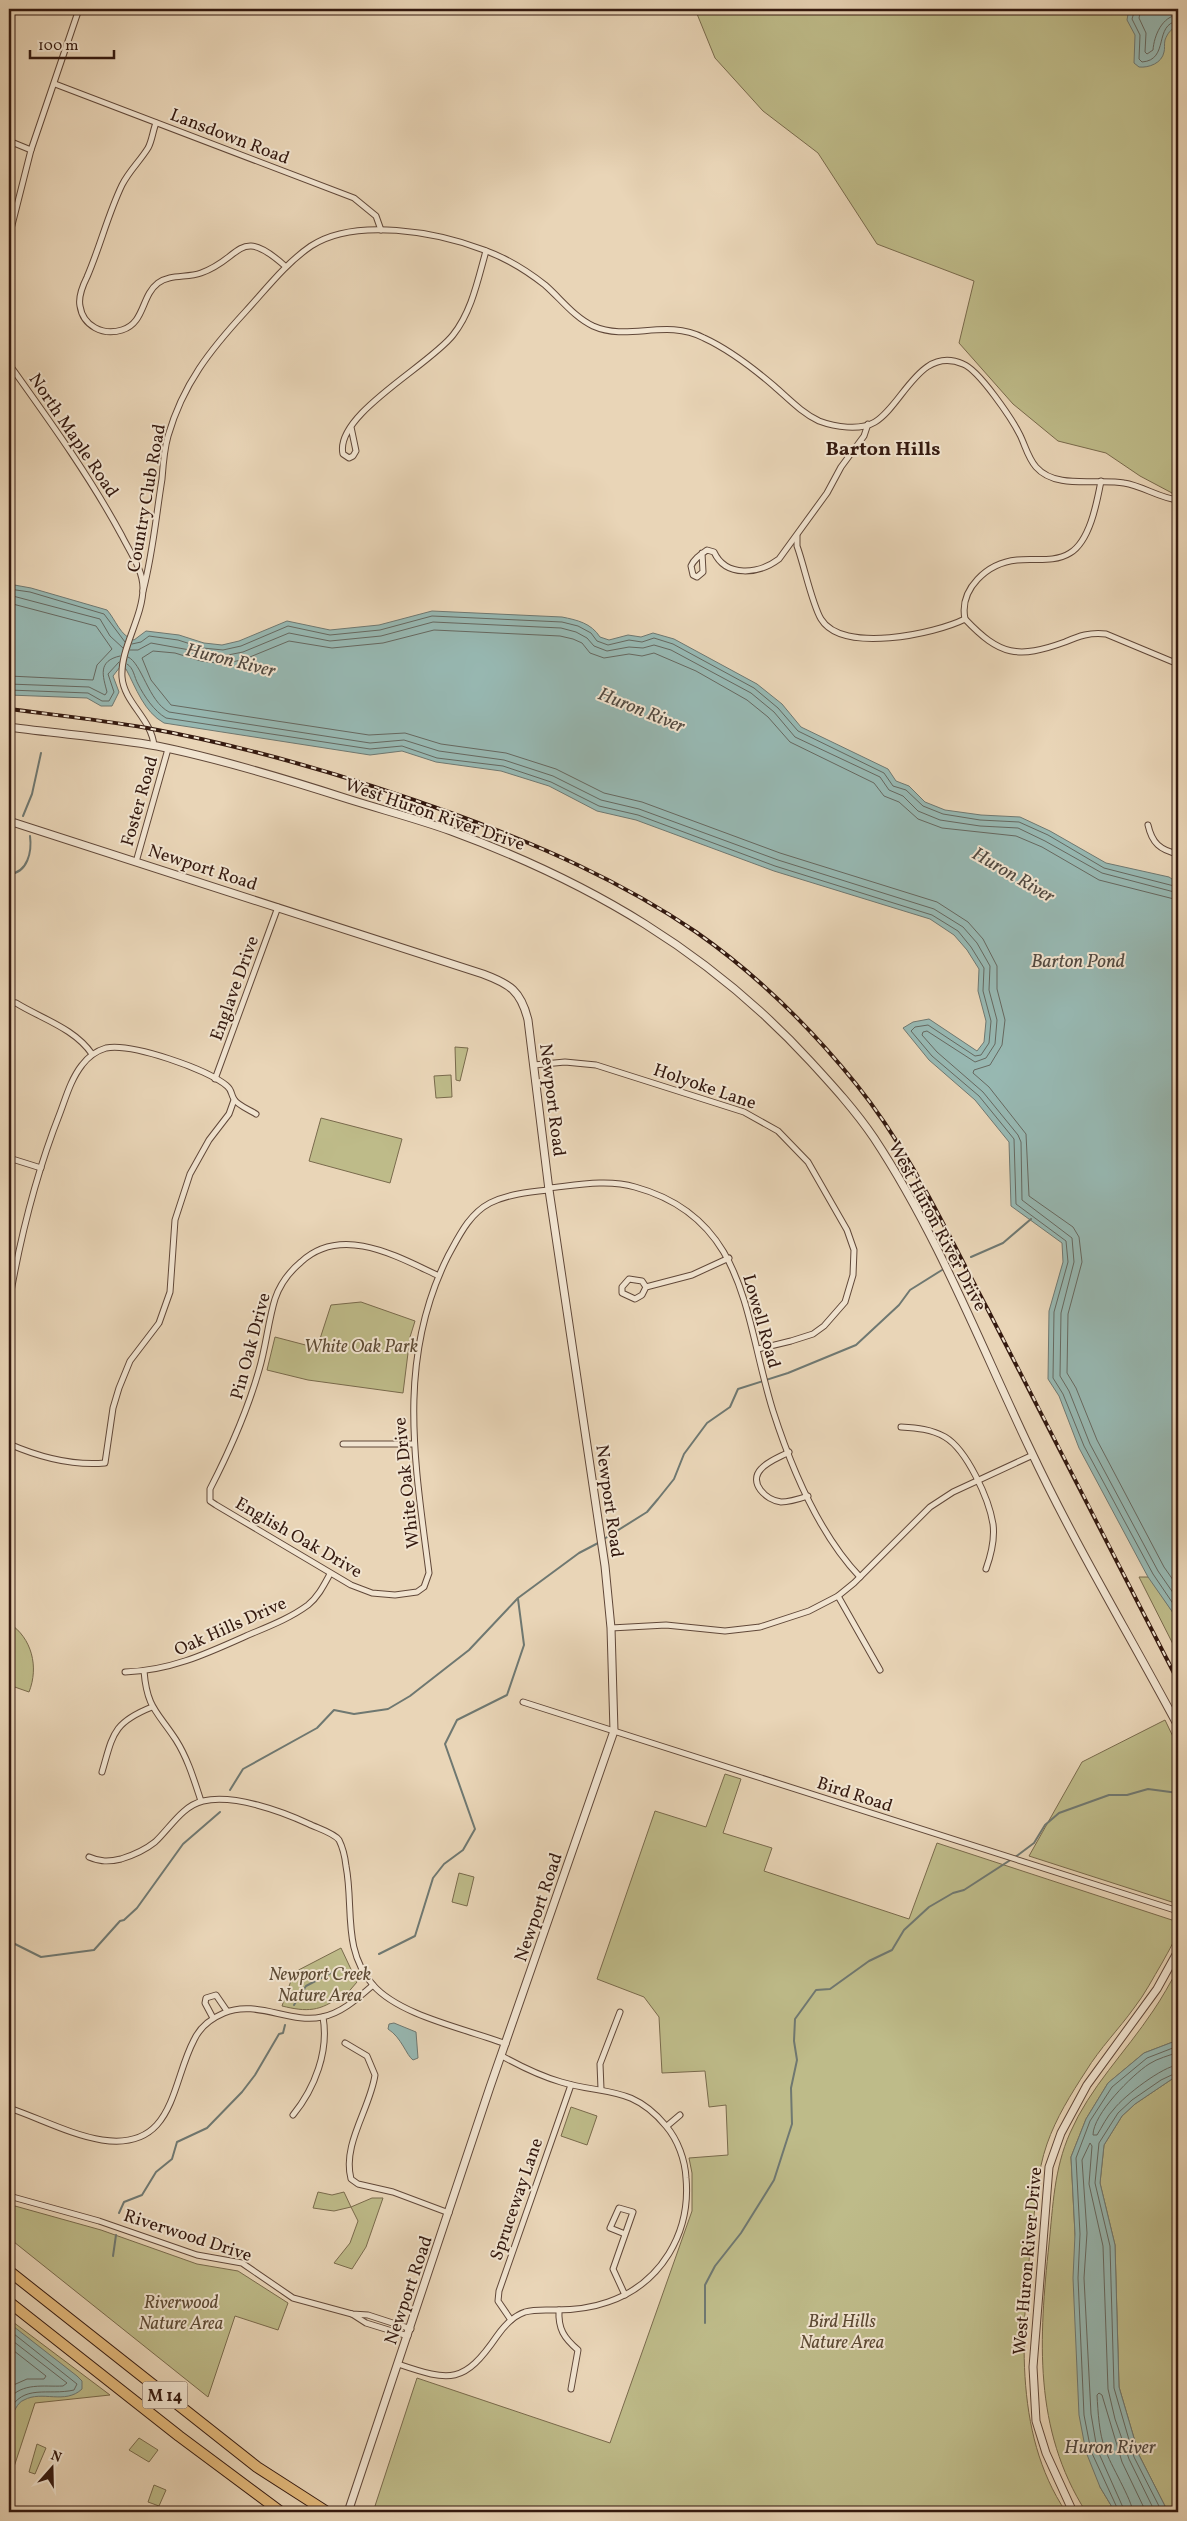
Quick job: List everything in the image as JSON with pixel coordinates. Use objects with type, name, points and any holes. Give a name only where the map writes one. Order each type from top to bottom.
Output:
[{"type":"highway","name":"M 14","points":[[9,2271],[257,2467],[327,2512]]},
{"type":"highway","name":"M 14","points":[[9,2302],[179,2436],[281,2512]]},
{"type":"street","points":[[9,236],[31,150],[79,9]]},
{"type":"street","name":"Lansdown Road","points":[[55,84],[354,198],[376,216],[381,230]]},
{"type":"street","points":[[156,122],[149,146],[123,183],[114,202],[100,246],[82,287],[79,304],[82,314],[89,324],[95,329],[106,333],[122,330],[138,319],[156,284],[166,279],[200,274],[243,246],[263,249],[285,266]]},
{"type":"street","points":[[9,141],[31,150]]},
{"type":"street","name":"Country Club Road","points":[[143,591],[154,544],[167,439],[178,408],[193,378],[214,345],[285,266],[312,245],[328,237],[381,230],[426,234],[486,251],[526,271],[579,317],[596,328],[617,332],[669,328],[691,332],[708,339],[752,367],[795,405],[820,421],[844,427],[868,424]]},
{"type":"street","points":[[351,427],[356,451],[349,458],[342,452],[351,427],[360,413],[434,356],[453,336],[464,319],[486,251]]},
{"type":"street","points":[[702,553],[711,550],[723,566],[739,572],[771,565],[780,559],[797,536],[800,528],[827,493],[840,467],[864,436],[868,424],[879,419],[921,371],[931,365],[953,361],[974,370],[1012,419],[1034,466],[1046,475],[1080,482],[1126,483],[1168,499],[1178,500]]},
{"type":"street","name":"North Maple Road","points":[[9,364],[76,456],[98,492],[140,573],[143,591],[122,671],[124,686],[146,721],[154,746]]},
{"type":"street","points":[[1100,481],[1087,529],[1079,544],[1070,553],[1054,559],[1015,560],[1004,563],[982,576],[968,590],[963,603],[966,619],[991,642],[1017,654],[1043,650],[1093,633],[1106,634],[1178,664]]},
{"type":"street","points":[[797,536],[798,546],[816,609],[821,620],[832,629],[847,636],[862,638],[930,632],[966,619]]},
{"type":"street","name":"West Huron River Drive","points":[[9,728],[168,749],[319,790],[448,830],[515,856],[601,898],[671,940],[731,984],[786,1035],[840,1094],[872,1135],[931,1238],[978,1333],[1033,1455],[1178,1726]]},
{"type":"street","name":"Foster Road","points":[[136,862],[168,749]]},
{"type":"street","name":"Newport Road","points":[[9,821],[483,974],[508,985],[521,998],[525,1008],[549,1189],[601,1540],[611,1628],[614,1731],[348,2511]]},
{"type":"street","points":[[1148,825],[1152,840],[1156,845],[1168,852],[1178,854]]},
{"type":"street","name":"Englave Drive","points":[[215,1079],[278,907]]},
{"type":"street","points":[[16,1003],[41,1018],[68,1030],[80,1039],[92,1054]]},
{"type":"street","points":[[9,1303],[19,1244],[52,1133],[72,1080],[92,1054],[107,1048],[147,1052],[215,1079],[230,1090],[234,1100],[256,1114]]},
{"type":"street","name":"Holyoke Lane","points":[[534,1065],[565,1062],[596,1065],[744,1112],[778,1131],[808,1162],[848,1230],[854,1250],[853,1275],[845,1302],[824,1326],[806,1336],[758,1349]]},
{"type":"street","points":[[9,1444],[62,1461],[90,1464],[105,1463],[113,1408],[119,1388],[130,1361],[159,1323],[170,1292],[176,1220],[190,1174],[209,1140],[229,1114],[234,1100]]},
{"type":"street","points":[[9,1158],[41,1168]]},
{"type":"street","name":"Lowell Road","points":[[549,1189],[613,1183],[636,1187],[679,1206],[700,1221],[715,1238],[729,1258],[758,1349],[764,1377],[789,1452],[808,1496],[835,1547],[860,1577]]},
{"type":"street","name":"White Oak Drive","points":[[429,1573],[413,1444],[413,1396],[417,1358],[424,1325],[439,1276],[467,1222],[489,1204],[508,1196],[549,1189]]},
{"type":"street","name":"Pin Oak Drive","points":[[209,1495],[248,1409],[265,1349],[275,1300],[281,1284],[293,1269],[306,1257],[320,1249],[354,1244],[393,1255],[439,1276]]},
{"type":"street","points":[[646,1287],[642,1281],[629,1279],[622,1287],[622,1293],[635,1299],[642,1295],[646,1287],[692,1275],[729,1258]]},
{"type":"street","points":[[901,1427],[924,1428],[948,1438],[967,1461],[988,1504],[993,1525],[991,1554],[986,1569]]},
{"type":"street","points":[[343,1444],[413,1444]]},
{"type":"street","points":[[789,1452],[761,1469],[757,1478],[758,1486],[762,1493],[773,1500],[791,1501],[808,1496]]},
{"type":"street","points":[[611,1628],[666,1625],[726,1631],[760,1627],[809,1612],[838,1596],[860,1577],[930,1507],[976,1481],[1033,1455]]},
{"type":"street","name":"English Oak Drive","points":[[209,1495],[210,1501],[216,1505],[330,1574],[372,1593],[395,1595],[418,1592],[424,1587],[429,1573]]},
{"type":"street","name":"Oak Hills Drive","points":[[125,1672],[144,1671],[175,1665],[196,1658],[286,1619],[309,1604],[322,1589],[330,1574]]},
{"type":"street","points":[[838,1596],[880,1670]]},
{"type":"street","points":[[144,1671],[146,1690],[152,1707],[176,1740],[188,1762],[201,1801]]},
{"type":"street","name":"Bird Road","points":[[523,1702],[1178,1912]]},
{"type":"street","points":[[102,1772],[117,1728],[124,1721],[152,1707]]},
{"type":"street","points":[[89,1857],[100,1862],[118,1860],[143,1850],[155,1842],[178,1817],[201,1801],[240,1801],[306,1823],[338,1839],[349,1879],[352,1944],[359,1964],[372,1985],[404,2008],[506,2044]]},
{"type":"street","name":"West Huron River Drive","points":[[1073,2512],[1046,2453],[1036,2421],[1033,2368],[1049,2167],[1060,2134],[1087,2085],[1157,1989],[1178,1951]]},
{"type":"street","points":[[9,2108],[102,2140],[137,2137],[154,2127],[168,2110],[194,2039],[213,2018],[227,2012],[250,2009],[303,2018],[323,2017],[341,2010],[372,1985]]},
{"type":"street","points":[[213,2018],[205,2003],[209,1995],[216,1995],[227,2012]]},
{"type":"street","points":[[601,2089],[600,2064],[620,2012]]},
{"type":"street","points":[[293,2114],[304,2101],[312,2086],[326,2035],[323,2017]]},
{"type":"street","points":[[345,2043],[368,2056],[375,2075],[349,2160],[348,2170],[354,2182],[394,2192],[450,2212]]},
{"type":"street","points":[[398,2364],[443,2377],[458,2375],[480,2359],[501,2329],[511,2320],[526,2312],[593,2306],[624,2295],[646,2281],[671,2252],[686,2213],[685,2168],[679,2148],[667,2126],[639,2102],[601,2089],[571,2085],[523,2068],[502,2056]]},
{"type":"street","name":"Spruceway Lane","points":[[511,2320],[498,2301],[499,2291],[571,2085]]},
{"type":"street","points":[[667,2126],[680,2115]]},
{"type":"street","name":"Riverwood Drive","points":[[9,2196],[99,2220],[197,2255],[242,2263],[293,2298],[352,2314],[366,2322],[409,2332]]},
{"type":"street","points":[[624,2295],[613,2269],[625,2234],[632,2212],[619,2208],[613,2216],[610,2228],[625,2234]]},
{"type":"street","points":[[559,2310],[559,2323],[562,2332],[567,2341],[578,2350],[571,2389]]},
{"type":"green space","points":[[695,9],[1178,9],[1178,507],[1172,493],[1140,476],[1106,453],[1058,441],[1013,404],[959,343],[974,281],[877,244],[818,153],[763,111],[715,58]]},
{"type":"green space","points":[[455,1047],[468,1048],[460,1081],[456,1080]]},
{"type":"green space","points":[[451,1075],[452,1097],[436,1098],[434,1076]]},
{"type":"green space","points":[[321,1118],[402,1139],[390,1183],[309,1161]]},
{"type":"green space","name":"White Oak Park","points":[[361,1302],[415,1321],[410,1337],[403,1393],[308,1380],[267,1370],[275,1337],[317,1348],[331,1305]]},
{"type":"green space","points":[[1139,1577],[1149,1577],[1178,1620],[1178,1654]]},
{"type":"green space","points":[[9,1623],[23,1637],[31,1654],[33,1673],[29,1692],[9,1685]]},
{"type":"green space","points":[[1165,1720],[1178,1747],[1178,1904],[1029,1856],[1082,1762]]},
{"type":"green space","name":"Bird Hills Nature Area","points":[[725,1774],[741,1779],[723,1833],[772,1848],[764,1871],[909,1919],[937,1843],[1178,1922],[1173,1943],[1145,1992],[1103,2046],[1064,2106],[1051,2134],[1041,2166],[1028,2268],[1024,2340],[1025,2377],[1029,2413],[1036,2447],[1049,2481],[1066,2512],[373,2512],[417,2378],[610,2443],[692,2211],[692,2173],[689,2158],[728,2155],[726,2105],[709,2107],[705,2071],[662,2073],[659,2017],[644,1997],[597,1979],[655,1811],[706,1827]]},
{"type":"green space","points":[[459,1873],[474,1877],[467,1906],[452,1902]]},
{"type":"green space","name":"Newport Creek Nature Area","points":[[341,1948],[357,1982],[345,1996],[342,1995],[320,2008],[306,2010],[282,2006],[292,1978],[287,1976]]},
{"type":"green space","points":[[1178,1969],[1178,2040],[1144,2053],[1108,2083],[1086,2119],[1071,2157],[1075,2234],[1100,2487],[1115,2512],[1086,2512],[1069,2481],[1056,2448],[1048,2416],[1044,2382],[1043,2314],[1057,2174],[1070,2133],[1087,2100],[1153,2011]]},
{"type":"green space","points":[[1178,2075],[1178,2512],[1168,2512],[1139,2455],[1119,2387],[1115,2245],[1100,2183],[1104,2145],[1122,2116],[1135,2104]]},
{"type":"green space","points":[[571,2107],[597,2116],[587,2145],[561,2136]]},
{"type":"green space","points":[[318,2192],[332,2195],[344,2192],[351,2207],[334,2211],[313,2208]]},
{"type":"green space","points":[[372,2198],[383,2198],[366,2247],[352,2269],[334,2263],[350,2243],[358,2221],[351,2207]]},
{"type":"green space","name":"Riverwood Nature Area","points":[[15,2206],[101,2230],[197,2264],[238,2271],[288,2303],[278,2330],[235,2316],[208,2397],[9,2238],[9,2226]]},
{"type":"green space","points":[[9,2319],[110,2395],[35,2403],[9,2482]]},
{"type":"green space","points":[[139,2438],[158,2450],[149,2462],[129,2450]]},
{"type":"green space","points":[[37,2444],[46,2448],[35,2474],[29,2472]]},
{"type":"green space","points":[[154,2485],[166,2490],[159,2506],[148,2502]]},
{"type":"water","points":[[1157,9],[1178,9],[1177,22],[1167,35],[1161,59],[1151,66],[1139,67],[1134,63],[1135,35],[1127,20],[1128,14],[1132,10],[1151,11]]},
{"type":"water","name":"Barton Pond","points":[[9,584],[31,588],[107,610],[125,635],[134,640],[146,631],[179,635],[204,643],[222,645],[239,641],[287,621],[330,630],[379,625],[432,611],[562,617],[583,623],[592,628],[600,637],[609,640],[628,635],[641,637],[653,633],[674,639],[757,684],[782,704],[801,727],[888,769],[896,781],[909,786],[925,802],[945,810],[981,815],[1020,817],[1050,831],[1106,863],[1169,877],[1178,883],[1178,1620],[1148,1577],[1079,1448],[1059,1396],[1048,1379],[1049,1311],[1063,1262],[1062,1243],[1011,1206],[1009,1142],[975,1100],[929,1060],[903,1028],[913,1022],[929,1019],[977,1051],[984,1042],[986,1021],[978,991],[979,969],[967,950],[954,935],[930,919],[774,871],[636,820],[597,811],[549,786],[501,771],[436,762],[402,751],[370,755],[164,723],[151,713],[137,692],[126,669],[120,667],[113,676],[119,692],[112,706],[101,706],[87,698],[9,695]]},
{"type":"water","points":[[394,2023],[416,2032],[418,2058],[413,2060],[410,2058],[397,2037],[388,2029],[389,2024]]},
{"type":"water","name":"Huron River","points":[[1178,2040],[1178,2075],[1135,2104],[1122,2116],[1104,2145],[1100,2183],[1115,2245],[1119,2387],[1139,2455],[1168,2512],[1115,2512],[1100,2487],[1086,2452],[1079,2415],[1073,2278],[1075,2234],[1071,2157],[1086,2119],[1108,2083],[1144,2053]]},
{"type":"water","points":[[9,2323],[77,2376],[82,2381],[82,2389],[68,2396],[31,2397],[19,2403],[9,2418]]},
{"type":"waterway","points":[[23,816],[32,794],[41,753]]},
{"type":"waterway","points":[[9,874],[21,870],[25,865],[29,854],[30,836]]},
{"type":"waterway","points":[[971,1257],[1003,1243],[1031,1219]]},
{"type":"waterway","points":[[604,1539],[647,1512],[674,1479],[684,1454],[707,1423],[730,1407],[738,1389],[788,1373],[856,1345],[899,1305],[910,1290],[942,1270]]},
{"type":"waterway","points":[[230,1790],[243,1769],[317,1728],[334,1710],[354,1714],[388,1709],[410,1696],[469,1650],[518,1598],[579,1553],[600,1542]]},
{"type":"waterway","points":[[379,1954],[415,1936],[433,1878],[444,1864],[463,1850],[475,1829],[445,1744],[457,1720],[507,1695],[524,1645],[518,1599]]},
{"type":"waterway","points":[[705,2323],[705,2285],[715,2266],[741,2233],[774,2180],[792,2124],[791,2088],[797,2060],[794,2041],[795,2019],[816,1990],[830,1989],[869,1961],[892,1950],[904,1930],[929,1907],[953,1893],[964,1890],[1018,1855],[1034,1843],[1045,1825],[1059,1813],[1109,1795],[1127,1795],[1148,1789],[1178,1793]]},
{"type":"waterway","points":[[9,1941],[41,1957],[94,1950],[120,1921],[124,1920],[137,1908],[183,1844],[220,1812]]},
{"type":"waterway","points":[[294,2005],[306,1986],[340,1968]]},
{"type":"waterway","points":[[119,2213],[124,2202],[142,2195],[156,2172],[172,2159],[177,2142],[207,2128],[242,2092],[255,2075],[279,2034],[283,2033],[285,2025]]},
{"type":"waterway","points":[[113,2256],[116,2235]]},
{"type":"railway","points":[[9,709],[130,725],[225,744],[340,776],[454,814],[517,838],[609,880],[696,932],[740,965],[781,1002],[820,1042],[856,1084],[894,1137],[943,1223],[1178,1681]]},
{"type":"district","name":"Barton Hills","points":[[883,448]]}]
